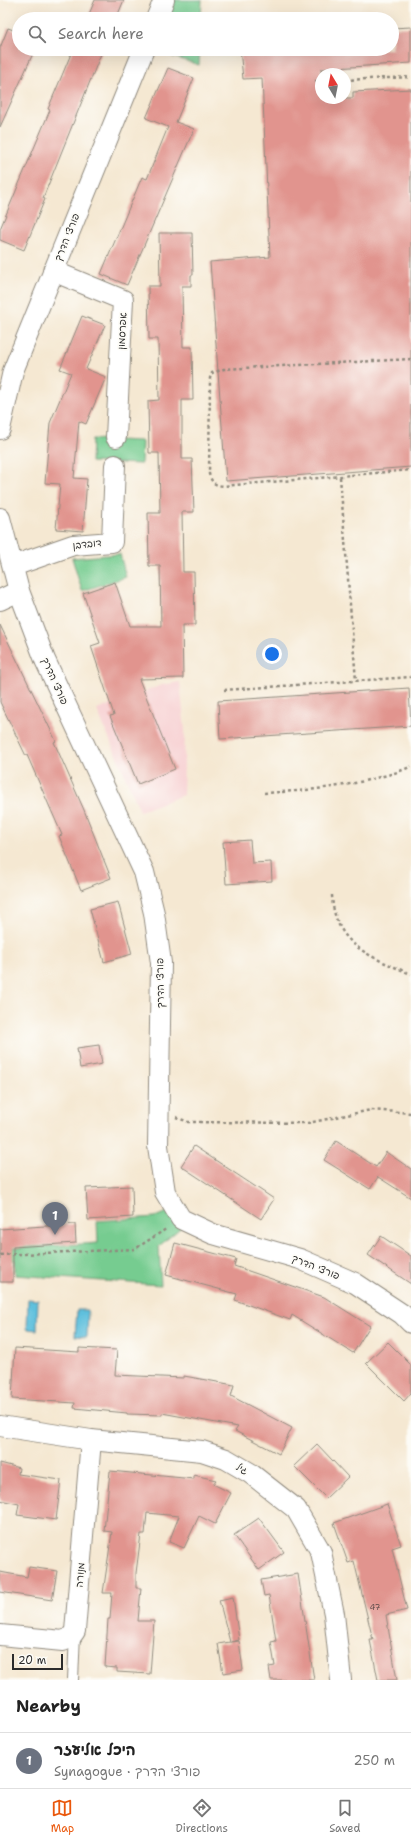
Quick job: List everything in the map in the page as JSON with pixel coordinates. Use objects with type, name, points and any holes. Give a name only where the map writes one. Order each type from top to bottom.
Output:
[{"type":"street","points":[[159,12],[164,0]]},
{"type":"street","name":"פורצי הדרך","points":[[0,428],[13,371],[141,56]]},
{"type":"street","name":"אפרסמון","points":[[54,271],[123,300],[116,437]]},
{"type":"street","name":"דובדבן","points":[[13,566],[73,545],[112,542],[115,465]]},
{"type":"street","name":"פורצי הדרך","points":[[0,518],[19,591],[45,660],[144,872],[154,913],[160,964],[158,1146],[165,1192],[181,1219],[213,1234],[300,1259],[355,1283],[402,1314],[411,1323]]},
{"type":"street","points":[[0,600],[19,591]]},
{"type":"street","name":"גיל","points":[[0,1426],[91,1440],[202,1450],[226,1459],[250,1473],[296,1509],[321,1552],[334,1614],[341,1680]]},
{"type":"street","name":"מנורה","points":[[75,1632],[91,1440]]},
{"type":"street","points":[[0,1635],[63,1641],[70,1638],[75,1632]]},
{"type":"lane","points":[[73,1680],[75,1632]]},
{"type":"path","points":[[351,80],[411,77]]},
{"type":"path","points":[[411,359],[224,369],[212,373],[210,378],[209,474],[211,481],[216,485],[340,477],[411,470]]},
{"type":"path","points":[[340,477],[356,681]]},
{"type":"path","points":[[224,690],[411,677]]},
{"type":"path","points":[[264,793],[322,790],[403,771],[411,766]]},
{"type":"path","points":[[332,895],[336,920],[346,936],[356,947],[411,974]]},
{"type":"path","points":[[159,1110],[188,1122],[308,1123],[371,1110],[411,1113]]},
{"type":"path","points":[[0,1255],[135,1249],[181,1219]]},
{"type":"shaded area","points":[[180,682],[185,731],[183,795],[140,811],[97,710],[162,685]]},
{"type":"green space","points":[[168,0],[202,0],[201,12],[163,12]]},
{"type":"green space","points":[[171,56],[200,56],[199,65]]},
{"type":"green space","points":[[92,439],[142,441],[141,464],[91,462]]},
{"type":"green space","points":[[120,554],[126,577],[82,591],[72,558]]},
{"type":"green space","points":[[174,1209],[186,1223],[159,1246],[161,1285],[15,1275],[15,1260],[0,1260],[0,1249],[98,1243],[97,1221],[155,1217]]},
{"type":"water","points":[[28,1299],[38,1300],[37,1330],[27,1329]]},
{"type":"water","points":[[77,1310],[88,1310],[87,1337],[75,1336]]},
{"type":"building","points":[[95,0],[124,0],[119,12],[90,12]]},
{"type":"building","points":[[411,27],[411,63],[315,68],[315,104],[351,104],[353,92],[411,89],[411,467],[226,481],[210,262],[270,257],[262,78],[243,79],[241,56],[399,56],[399,28]]},
{"type":"building","points":[[8,28],[12,29],[12,56],[32,56],[0,127],[0,48]]},
{"type":"building","points":[[70,56],[100,56],[43,198],[45,199],[24,250],[0,240],[0,229],[50,110],[48,109]]},
{"type":"building","points":[[168,68],[194,78],[176,122],[194,129],[127,285],[101,274],[142,177],[147,179],[168,127],[146,118]]},
{"type":"building","points":[[159,233],[192,233],[193,275],[191,275],[191,286],[182,286],[183,347],[192,347],[193,400],[182,400],[182,459],[192,459],[194,512],[182,512],[183,572],[194,572],[195,625],[182,625],[183,678],[139,679],[175,769],[138,784],[110,716],[114,715],[91,646],[100,643],[83,593],[115,582],[130,626],[161,626],[160,566],[149,566],[148,513],[160,513],[159,453],[149,453],[148,401],[159,400],[158,339],[149,339],[148,286],[160,286]]},
{"type":"building","points":[[82,316],[105,325],[86,369],[106,377],[86,424],[79,421],[74,478],[87,479],[83,531],[56,529],[60,484],[45,483],[50,423],[71,373],[60,369]]},
{"type":"building","points":[[0,625],[56,741],[54,742],[84,810],[111,878],[81,890],[59,836],[62,835],[27,755],[26,756],[0,702]]},
{"type":"building","points":[[409,688],[411,726],[220,739],[218,701]]},
{"type":"building","points":[[250,840],[252,863],[271,862],[272,881],[226,884],[223,842]]},
{"type":"building","points":[[118,902],[132,954],[104,962],[90,909]]},
{"type":"building","points":[[99,1045],[102,1064],[80,1068],[77,1048]]},
{"type":"building","points":[[336,1141],[376,1167],[386,1152],[411,1169],[411,1198],[378,1177],[370,1189],[324,1160]]},
{"type":"building","points":[[194,1146],[274,1199],[261,1219],[181,1166]]},
{"type":"building","points":[[132,1186],[133,1217],[88,1220],[86,1188]]},
{"type":"building","points":[[75,1224],[76,1243],[13,1247],[13,1282],[0,1282],[0,1229]]},
{"type":"building","points":[[381,1236],[411,1256],[411,1284],[368,1255]]},
{"type":"building","points":[[175,1243],[236,1259],[234,1266],[324,1297],[370,1326],[353,1353],[292,1315],[290,1320],[235,1300],[237,1294],[166,1275]]},
{"type":"building","points":[[388,1342],[411,1365],[411,1393],[404,1401],[366,1363]]},
{"type":"building","points":[[15,1348],[79,1352],[79,1348],[117,1350],[115,1375],[184,1378],[184,1376],[234,1385],[231,1396],[292,1428],[279,1454],[235,1431],[238,1427],[162,1413],[162,1415],[127,1414],[74,1408],[75,1403],[12,1399]]},
{"type":"building","points":[[317,1444],[348,1477],[326,1498],[294,1466]]},
{"type":"building","points":[[0,1463],[19,1468],[18,1474],[61,1480],[56,1520],[17,1515],[19,1504],[0,1500]]},
{"type":"building","points":[[110,1471],[194,1479],[194,1475],[216,1480],[213,1484],[231,1493],[215,1524],[199,1516],[184,1548],[169,1542],[179,1516],[147,1513],[145,1534],[141,1534],[136,1573],[136,1588],[141,1588],[138,1621],[154,1621],[150,1674],[117,1672],[117,1668],[105,1667],[108,1619],[110,1619],[112,1593],[103,1593],[112,1532],[104,1531]]},
{"type":"building","points":[[387,1504],[401,1545],[392,1548],[407,1610],[386,1615],[397,1680],[378,1680],[370,1640],[373,1640],[354,1561],[348,1563],[334,1523]]},
{"type":"building","points":[[259,1518],[284,1552],[259,1570],[234,1535]]},
{"type":"building","points":[[29,1567],[57,1571],[52,1600],[0,1592],[0,1572],[27,1577]]},
{"type":"building","points":[[298,1574],[314,1680],[271,1680],[269,1667],[275,1666],[271,1642],[276,1641],[269,1595],[264,1596],[261,1580]]},
{"type":"building","points":[[233,1597],[239,1640],[231,1642],[239,1641],[243,1670],[223,1673],[218,1644],[230,1642],[219,1600]]},
{"type":"place","name":"היכל אליעזר","points":[[55,1235]]}]
